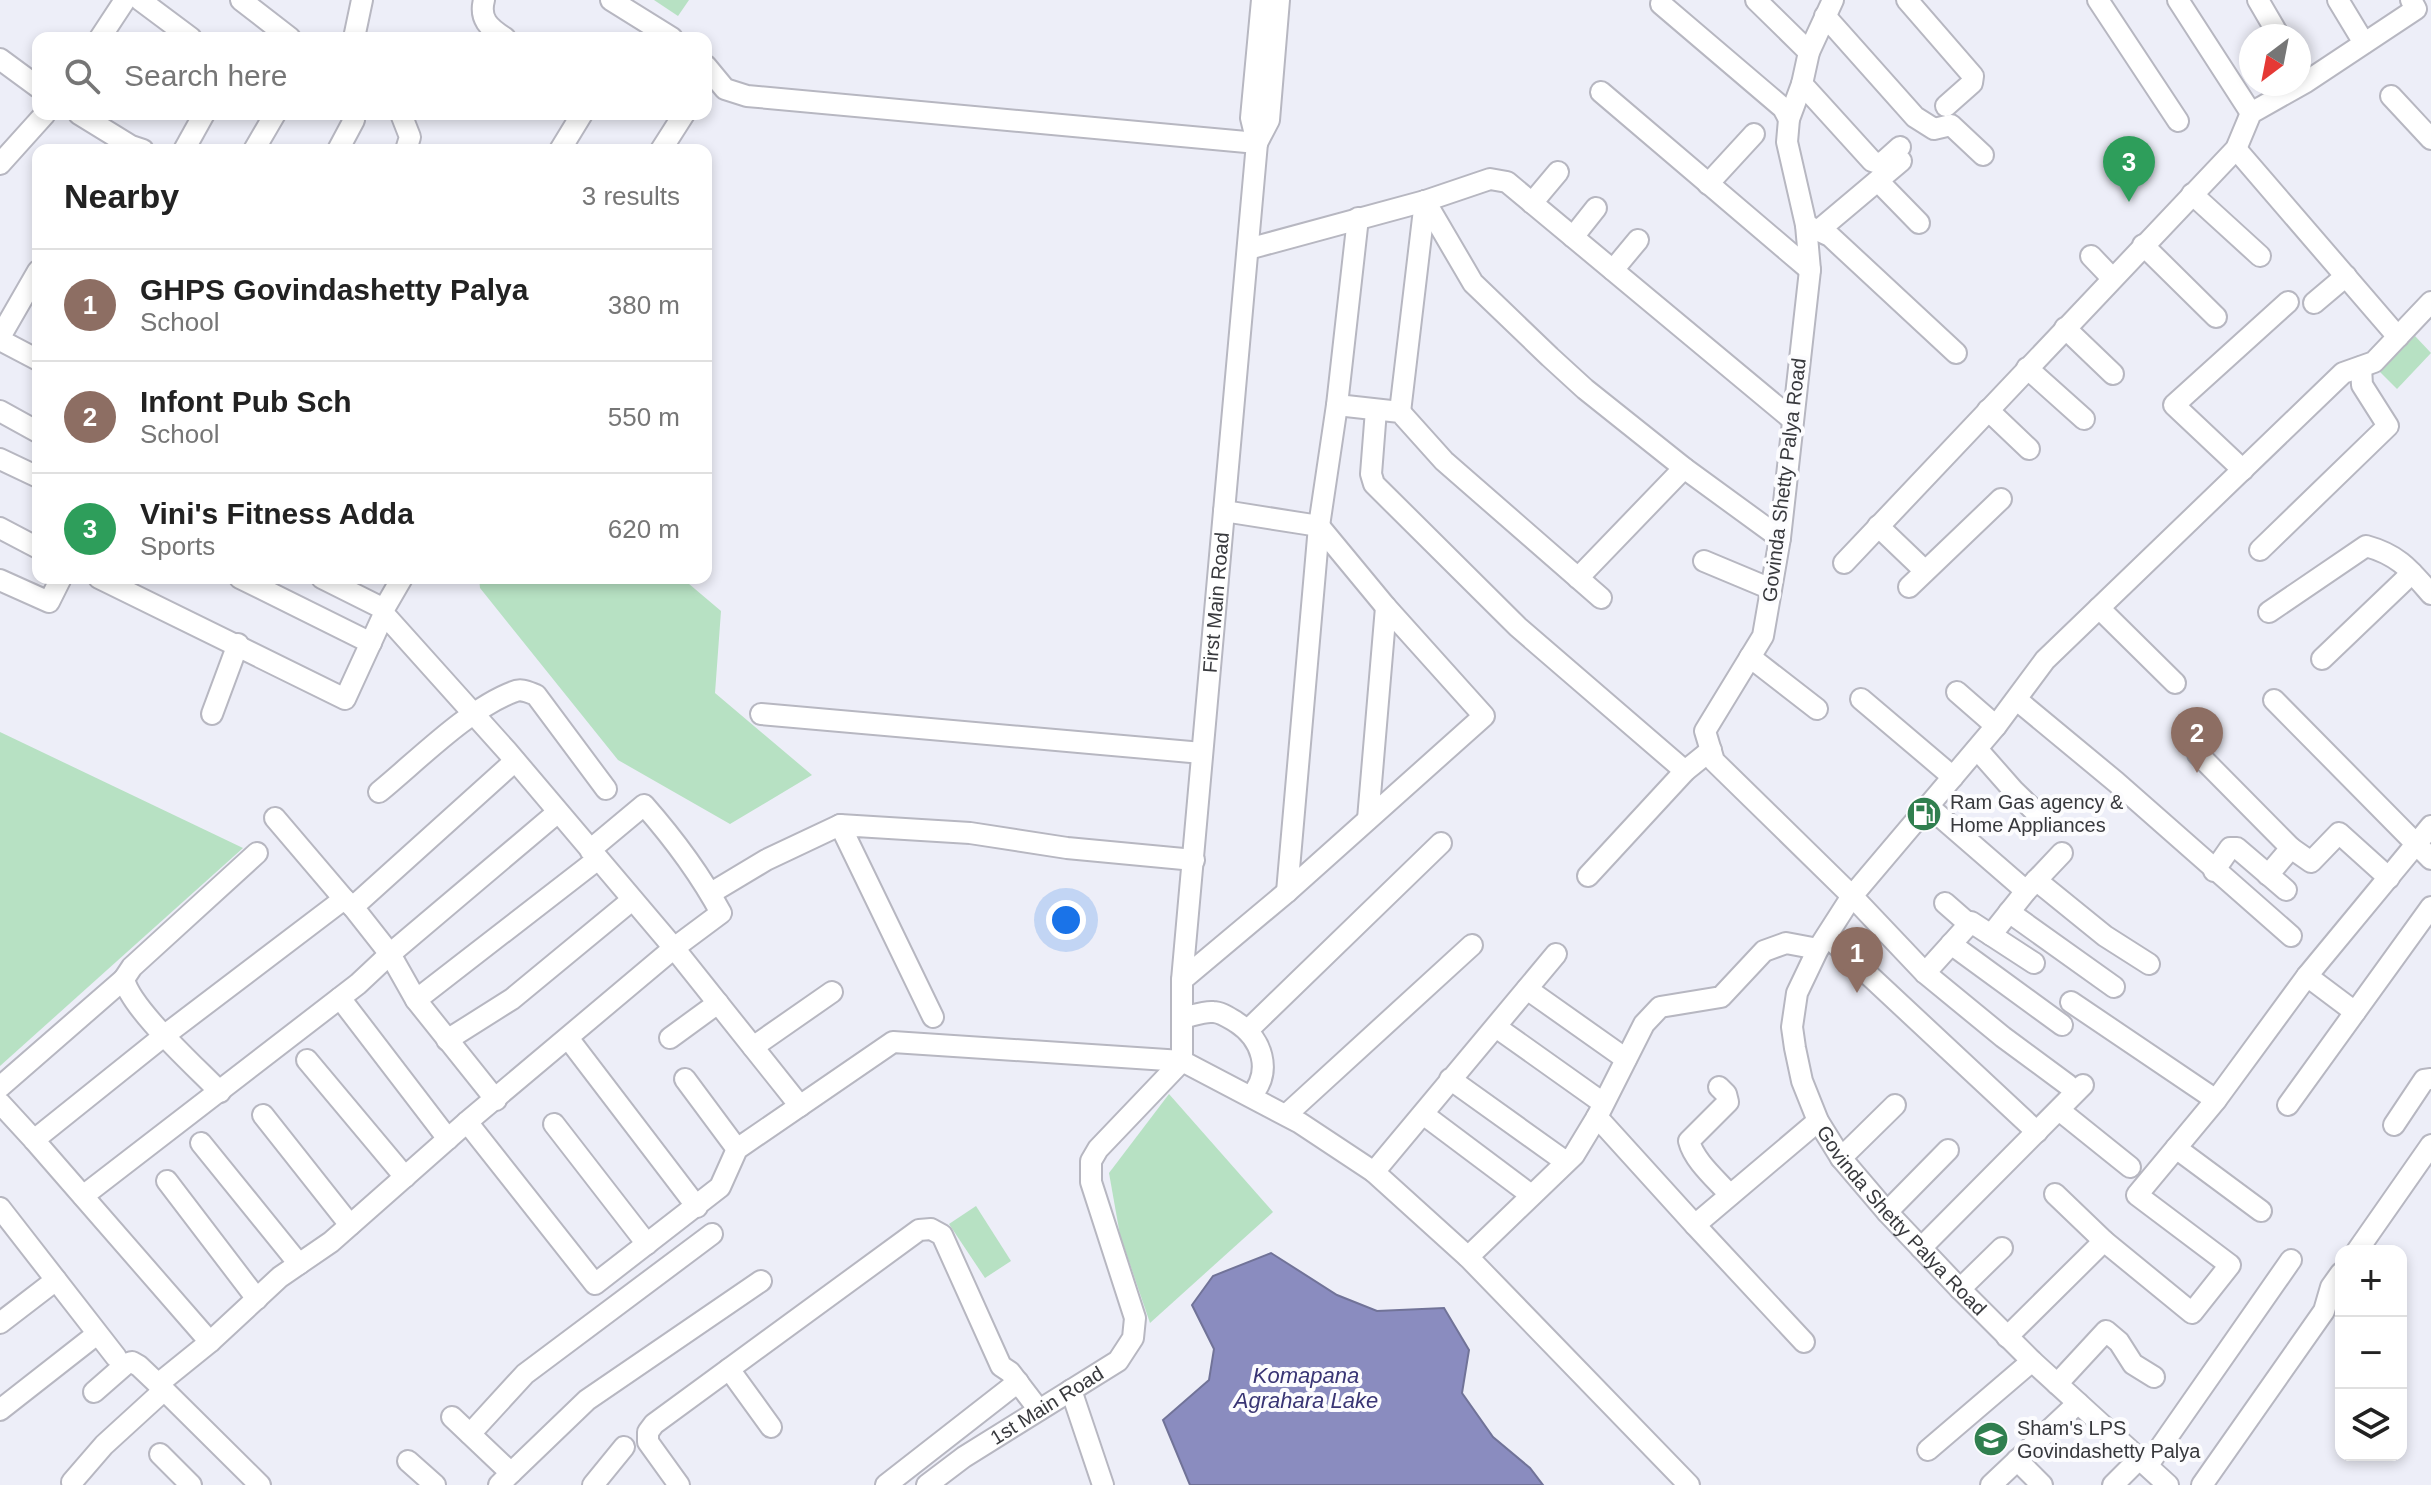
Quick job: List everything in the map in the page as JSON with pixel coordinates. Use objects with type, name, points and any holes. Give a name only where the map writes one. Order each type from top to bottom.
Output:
[{"type":"street","points":[[104,32],[125,0]]},
{"type":"street","points":[[140,0],[183,32]]},
{"type":"street","points":[[241,0],[282,32]]},
{"type":"street","points":[[355,32],[362,0]]},
{"type":"street","points":[[484,0],[481,11],[487,25],[497,32]]},
{"type":"street","points":[[611,0],[662,32]]},
{"type":"street","points":[[1257,143],[1251,118],[1262,0]]},
{"type":"street","points":[[1257,143],[1269,120],[1279,0]]},
{"type":"street","points":[[1756,0],[1809,52]]},
{"type":"street","points":[[1907,0],[1973,76],[1972,83],[1946,106]]},
{"type":"street","points":[[2098,0],[2178,121]]},
{"type":"street","points":[[2178,0],[2251,113]]},
{"type":"street","points":[[2258,0],[2272,24]]},
{"type":"street","points":[[2338,0],[2364,43]]},
{"type":"street","points":[[2311,72],[2416,9],[2411,0]]},
{"type":"street","points":[[1661,4],[1783,108],[1789,119]]},
{"type":"street","points":[[1829,8],[1915,117],[1934,129],[1951,125],[1983,155]]},
{"type":"street","name":"Govinda Shetty Palya Road","points":[[1711,750],[1705,731],[1763,636],[1780,538],[1812,228],[1787,142],[1789,119],[1802,84],[1809,52],[1829,8]]},
{"type":"street","points":[[0,59],[32,83]]},
{"type":"street","points":[[712,77],[725,89],[747,96],[1257,143]]},
{"type":"street","points":[[1802,84],[1872,161],[1881,164],[1903,152],[1879,182],[1812,228]]},
{"type":"street","points":[[1601,92],[1810,270]]},
{"type":"street","points":[[1844,563],[2236,149],[2251,113],[2275,96]]},
{"type":"street","points":[[2391,96],[2431,139]]},
{"type":"street","points":[[0,164],[40,120]]},
{"type":"street","points":[[89,120],[128,144]]},
{"type":"street","points":[[187,144],[197,120]]},
{"type":"street","points":[[258,144],[272,120]]},
{"type":"street","points":[[341,144],[354,120]]},
{"type":"street","points":[[403,120],[410,137],[408,144]]},
{"type":"street","points":[[564,144],[578,120]]},
{"type":"street","points":[[665,144],[680,120]]},
{"type":"street","points":[[1708,184],[1754,134]]},
{"type":"street","name":"First Main Road","points":[[1182,1061],[1182,980],[1257,143]]},
{"type":"street","points":[[2236,149],[2398,337]]},
{"type":"street","points":[[1532,203],[1558,172]]},
{"type":"street","points":[[1248,249],[1425,201],[1490,179],[1507,182],[1793,420]]},
{"type":"street","points":[[1879,182],[1919,223]]},
{"type":"street","points":[[2192,194],[2260,256]]},
{"type":"street","points":[[1400,412],[1425,201]]},
{"type":"street","points":[[1425,201],[1473,283],[1585,389],[1684,468],[1780,538]]},
{"type":"street","points":[[1573,237],[1596,208]]},
{"type":"street","points":[[1287,892],[1319,526],[1337,405],[1358,218]]},
{"type":"street","points":[[1812,228],[1830,236],[1956,353]]},
{"type":"street","points":[[1613,270],[1638,240]]},
{"type":"street","points":[[2143,245],[2216,317]]},
{"type":"street","points":[[2091,256],[2112,278]]},
{"type":"street","points":[[2314,303],[2346,276]]},
{"type":"street","points":[[32,282],[0,338],[32,357]]},
{"type":"street","points":[[2243,470],[2174,405],[2288,302]]},
{"type":"street","name":"Govinda Shetty Palya Road","points":[[2168,1485],[2007,1337],[1887,1212],[1841,1158],[1818,1121],[1802,1081],[1792,1027],[1797,993],[1822,942],[1852,896],[1996,726],[2045,660],[2343,373],[2374,362],[2431,302]]},
{"type":"street","points":[[2065,328],[2113,374]]},
{"type":"street","points":[[2260,550],[2388,426],[2362,385],[2361,367]]},
{"type":"street","points":[[2027,368],[2084,419]]},
{"type":"street","points":[[1337,405],[1400,412],[1444,461],[1601,598]]},
{"type":"street","points":[[1376,410],[1371,474],[1374,484],[1518,627],[1685,771]]},
{"type":"street","points":[[1988,410],[2029,449]]},
{"type":"street","points":[[0,411],[32,429]]},
{"type":"street","points":[[0,459],[32,474]]},
{"type":"street","points":[[1578,578],[1684,468]]},
{"type":"street","points":[[1909,587],[2001,499]]},
{"type":"street","points":[[1182,980],[1287,892],[1484,716],[1386,607],[1319,526],[1224,511]]},
{"type":"street","points":[[1878,526],[1925,571]]},
{"type":"street","points":[[0,528],[32,545]]},
{"type":"street","points":[[2269,612],[2366,546],[2385,551],[2403,562],[2431,594]]},
{"type":"street","points":[[1704,561],[1771,589]]},
{"type":"street","points":[[2322,659],[2412,573]]},
{"type":"street","points":[[0,580],[49,602],[58,584]]},
{"type":"street","points":[[112,584],[345,699],[399,584]]},
{"type":"street","points":[[252,584],[371,643]]},
{"type":"street","points":[[333,584],[384,612],[674,948],[800,1106]]},
{"type":"street","points":[[1368,819],[1386,607]]},
{"type":"street","points":[[2099,608],[2175,683]]},
{"type":"street","points":[[212,714],[238,644]]},
{"type":"street","points":[[1750,657],[1817,709]]},
{"type":"street","points":[[379,792],[473,714],[515,690],[526,690],[536,695],[606,789]]},
{"type":"street","points":[[1957,692],[1996,726]]},
{"type":"street","points":[[1861,699],[1953,777]]},
{"type":"street","points":[[2017,700],[2116,782],[2291,936]]},
{"type":"street","points":[[2274,700],[2424,851]]},
{"type":"street","points":[[761,714],[1202,753]]},
{"type":"street","points":[[1977,749],[2041,817]]},
{"type":"street","points":[[1588,876],[1685,771],[1711,750],[1714,761],[1852,896],[1925,973],[2003,1037],[2076,1085],[2059,1110],[1921,1248]]},
{"type":"street","points":[[2198,754],[2291,848],[2311,862],[2339,833],[2389,878]]},
{"type":"street","points":[[34,1140],[165,1035],[348,903],[515,761]]},
{"type":"street","points":[[72,1482],[160,1388],[280,1277],[350,1225],[467,1122],[674,948],[721,913],[711,893],[644,805],[594,854],[416,1000]]},
{"type":"street","points":[[1928,806],[2031,886],[2149,964]]},
{"type":"street","points":[[83,1196],[340,998],[558,812]]},
{"type":"street","points":[[275,818],[390,954],[416,1000],[496,1100]]},
{"type":"street","points":[[711,893],[766,860],[840,825],[970,833],[1067,848],[1194,860]]},
{"type":"street","points":[[840,825],[933,1017]]},
{"type":"street","points":[[2055,1194],[2104,1241],[2192,1313],[2230,1265],[2137,1195],[2216,1100],[2307,976],[2389,878],[2424,851],[2431,826]]},
{"type":"street","points":[[1248,1030],[1441,843]]},
{"type":"street","points":[[2214,871],[2230,848],[2237,848],[2286,890]]},
{"type":"street","points":[[2268,875],[2291,848]]},
{"type":"street","points":[[0,1087],[124,979],[132,967],[257,853]]},
{"type":"street","points":[[1991,935],[2062,853]]},
{"type":"street","points":[[447,1040],[512,999],[632,900]]},
{"type":"street","points":[[1945,903],[1969,924],[1971,922],[2034,963]]},
{"type":"street","points":[[2288,1105],[2431,907]]},
{"type":"street","points":[[2009,912],[2114,987]]},
{"type":"street","points":[[1925,973],[1969,924]]},
{"type":"street","points":[[1468,1257],[1574,1155],[1644,1024],[1660,1007],[1721,997],[1764,951],[1786,943],[1822,942],[2037,1132]]},
{"type":"street","points":[[1951,944],[2062,1025]]},
{"type":"street","points":[[1286,1115],[1472,945]]},
{"type":"street","points":[[1374,1172],[1556,954]]},
{"type":"street","points":[[2307,976],[2355,1012]]},
{"type":"street","points":[[124,979],[126,989],[165,1035],[220,1092]]},
{"type":"street","points":[[1527,989],[1626,1059]]},
{"type":"street","points":[[753,1047],[832,992]]},
{"type":"street","points":[[340,998],[448,1139]]},
{"type":"street","points":[[2071,1002],[2216,1100]]},
{"type":"street","points":[[670,1038],[718,1003]]},
{"type":"street","points":[[1182,1018],[1213,1012],[1248,1030],[1260,1047],[1264,1065],[1261,1085],[1251,1096]]},
{"type":"street","points":[[1496,1027],[1600,1110],[1695,1225],[1804,1342]]},
{"type":"street","points":[[568,1038],[697,1207]]},
{"type":"street","points":[[467,1122],[595,1284],[720,1187],[737,1149],[893,1042],[1182,1061],[1286,1115],[1374,1172],[1468,1257],[1676,1480]]},
{"type":"street","points":[[307,1060],[405,1177]]},
{"type":"street","name":"1st Main Road","points":[[927,1485],[964,1457],[1118,1361],[1133,1338],[1135,1318],[1091,1182],[1091,1161],[1098,1149],[1182,1061]]},
{"type":"street","points":[[685,1079],[737,1149]]},
{"type":"street","points":[[1450,1079],[1566,1162]]},
{"type":"street","points":[[2394,1125],[2424,1080],[2431,1079]]},
{"type":"street","points":[[1719,1087],[1726,1094],[1728,1102],[1689,1141],[1702,1164],[1730,1195]]},
{"type":"street","points":[[0,1103],[210,1342]]},
{"type":"street","points":[[1841,1158],[1895,1105]]},
{"type":"street","points":[[2059,1110],[2130,1167]]},
{"type":"street","points":[[1423,1114],[1531,1195]]},
{"type":"street","points":[[263,1115],[350,1225]]},
{"type":"street","points":[[1695,1225],[1818,1121]]},
{"type":"street","points":[[554,1124],[647,1244]]},
{"type":"street","points":[[201,1143],[299,1264]]},
{"type":"street","points":[[2361,1245],[2431,1145]]},
{"type":"street","points":[[2176,1148],[2261,1211]]},
{"type":"street","points":[[1887,1212],[1948,1150]]},
{"type":"street","points":[[167,1181],[257,1299]]},
{"type":"street","points":[[4,1221],[56,1280],[116,1357]]},
{"type":"street","points":[[679,1485],[648,1442],[648,1432],[654,1424],[919,1230],[931,1229],[942,1235],[1001,1366],[1018,1382],[1039,1410]]},
{"type":"street","points":[[470,1434],[525,1374],[712,1234]]},
{"type":"street","points":[[2007,1337],[2104,1241]]},
{"type":"street","points":[[1960,1289],[2002,1248]]},
{"type":"street","points":[[2113,1485],[2144,1462],[2291,1260]]},
{"type":"street","points":[[0,1323],[56,1280]]},
{"type":"street","points":[[508,1476],[587,1400],[761,1281]]},
{"type":"street","points":[[2202,1485],[2324,1311],[2335,1281]]},
{"type":"street","points":[[2057,1384],[2106,1331],[2119,1342],[2133,1364],[2154,1377]]},
{"type":"street","points":[[0,1410],[97,1334]]},
{"type":"street","points":[[1928,1450],[2032,1361]]},
{"type":"street","points":[[94,1392],[132,1362],[260,1485]]},
{"type":"street","points":[[729,1369],[771,1427]]},
{"type":"street","points":[[886,1485],[1018,1382]]},
{"type":"street","points":[[1071,1390],[1103,1485]]},
{"type":"street","points":[[1991,1485],[2078,1403]]},
{"type":"street","points":[[452,1417],[508,1476],[530,1485]]},
{"type":"street","points":[[593,1485],[624,1447]]},
{"type":"street","points":[[160,1454],[191,1485]]},
{"type":"street","points":[[2017,1460],[2042,1485]]},
{"type":"street","points":[[408,1461],[435,1485]]},
{"type":"green space","points":[[654,0],[689,0],[678,16]]},
{"type":"green space","points":[[2415,336],[2431,353],[2397,389],[2380,372]]},
{"type":"green space","points":[[480,584],[689,584],[721,611],[715,693],[812,775],[730,824],[618,760]]},
{"type":"green space","points":[[0,732],[243,848],[0,1066]]},
{"type":"green space","points":[[1169,1094],[1273,1212],[1150,1323],[1120,1235],[1109,1173]]},
{"type":"green space","points":[[976,1206],[1011,1261],[985,1278],[949,1224]]},
{"type":"water","name":"Komapana Agrahara Lake","points":[[1271,1253],[1337,1295],[1377,1311],[1444,1308],[1469,1350],[1462,1393],[1493,1437],[1530,1468],[1543,1485],[1190,1485],[1163,1420],[1209,1380],[1214,1349],[1192,1305],[1213,1276]]},
{"type":"place","name":"Vini's Fitness Adda","points":[[2129,202]]},
{"type":"place","name":"Infont Pub Sch","points":[[2197,773]]},
{"type":"place","name":"Ram Gas agency & Home Appliances","points":[[1924,814]]},
{"type":"place","name":"GHPS Govindashetty Palya","points":[[1857,993]]},
{"type":"place","name":"Sham's LPS Govindashetty Palya","points":[[1991,1439]]}]
